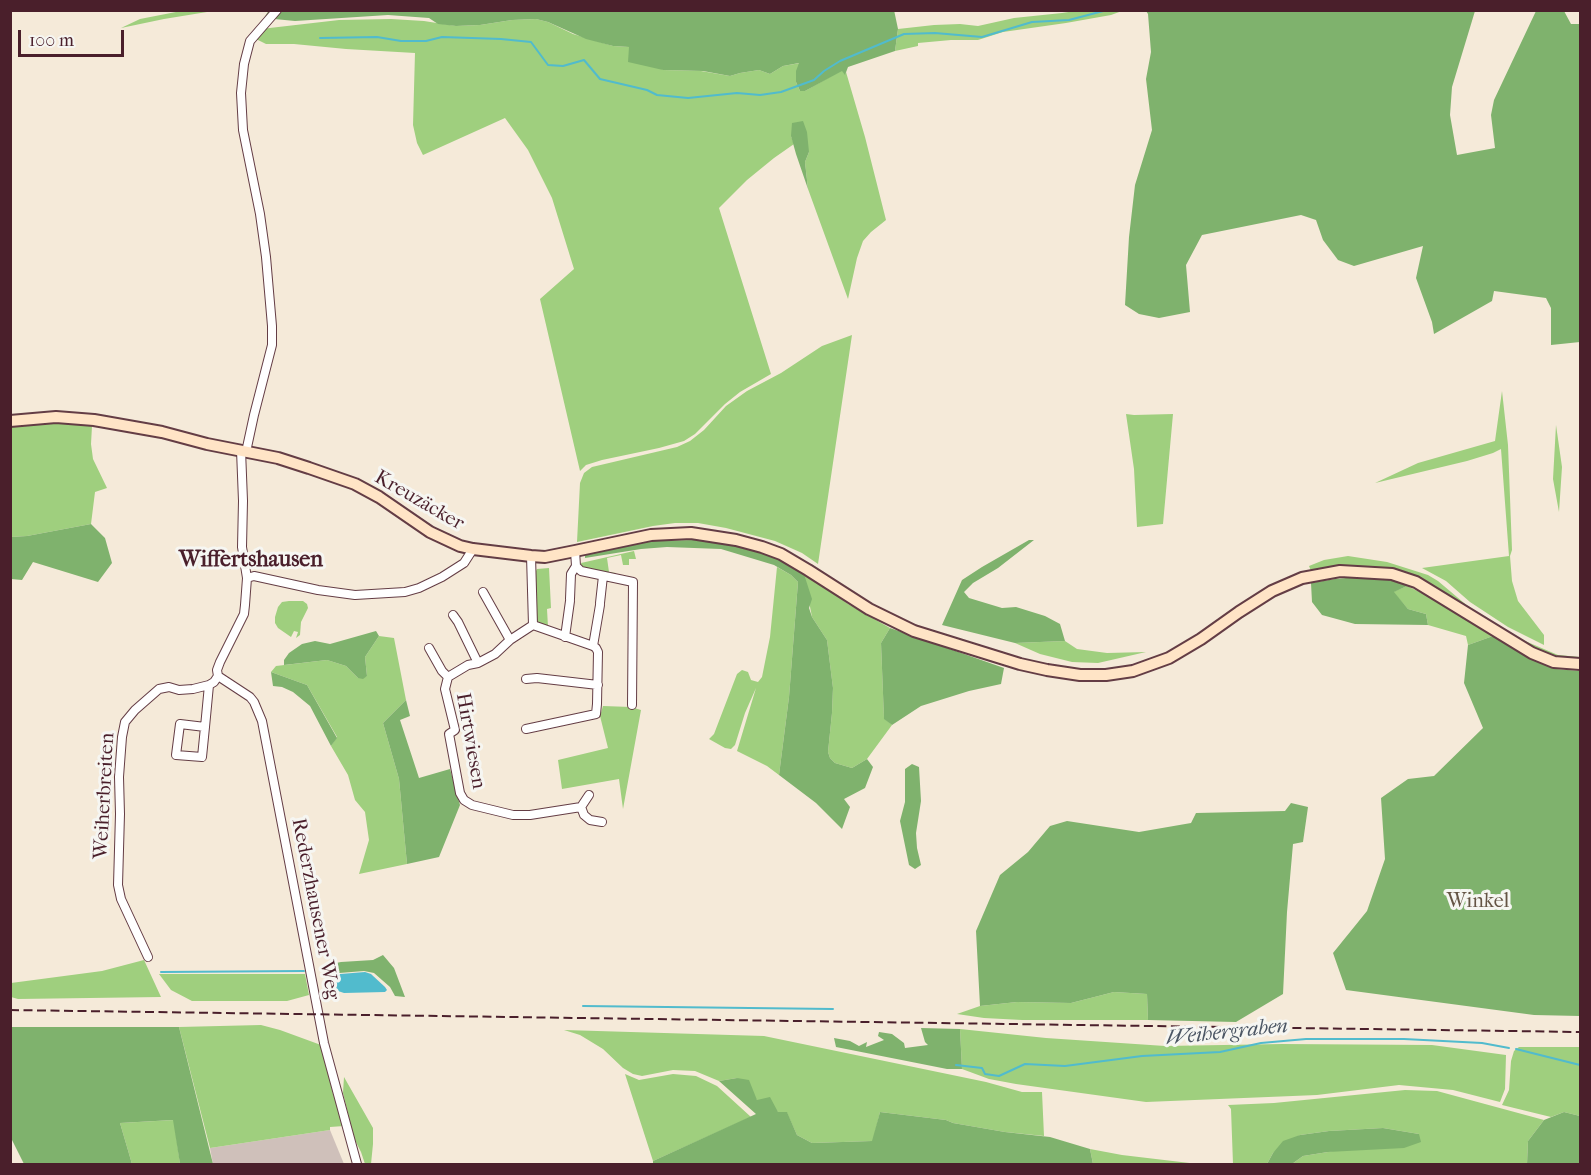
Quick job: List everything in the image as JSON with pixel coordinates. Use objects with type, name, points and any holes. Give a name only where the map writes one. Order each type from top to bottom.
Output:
[{"type":"street","points":[[205,727],[180,724],[176,754],[202,757],[205,727],[209,685],[218,676],[217,670],[220,662],[246,606],[247,578],[242,547],[243,451],[272,345],[272,326],[266,257],[243,130],[242,93],[244,64],[250,41],[277,10]]},
{"type":"street","name":"Kreuzäcker","points":[[10,421],[56,417],[94,420],[162,432],[309,468],[355,484],[379,497],[430,532],[460,546],[473,549],[544,557],[651,535],[691,533],[736,540],[781,554],[869,609],[914,631],[1020,664],[1047,670],[1107,675],[1133,671],[1169,658],[1272,591],[1302,578],[1340,571],[1392,574],[1416,582],[1532,653],[1554,662],[1581,664]]},
{"type":"street","points":[[247,578],[254,576],[318,590],[355,595],[405,591],[419,588],[442,577],[464,563],[473,549]]},
{"type":"street","points":[[565,637],[572,574],[576,566],[575,552]]},
{"type":"street","points":[[526,729],[596,714],[598,685],[596,648],[533,625],[531,556]]},
{"type":"street","points":[[576,566],[581,571],[633,582],[632,705]]},
{"type":"street","points":[[593,646],[603,576]]},
{"type":"street","points":[[483,592],[510,640]]},
{"type":"street","name":"Hirtwiesen","points":[[453,615],[478,663]]},
{"type":"street","name":"Hirtwiesen","points":[[533,625],[510,640],[495,654],[478,663],[468,665],[448,677],[444,689],[455,730],[449,734],[460,793],[464,800],[472,805],[513,815],[530,815],[581,807]]},
{"type":"street","name":"Hirtwiesen","points":[[429,648],[448,677]]},
{"type":"street","name":"Rederzhausener Weg","points":[[218,676],[250,697],[262,721],[324,1043],[357,1164]]},
{"type":"street","points":[[526,679],[537,678],[598,685]]},
{"type":"street","name":"Weiherbreiten","points":[[148,957],[121,899],[118,885],[119,777],[125,722],[159,689],[169,687],[179,690],[193,689],[209,685]]},
{"type":"street","points":[[590,795],[581,807],[584,815],[590,820],[602,822]]},
{"type":"shaded area","points":[[330,1130],[344,1164],[213,1164],[210,1148]]},
{"type":"green space","points":[[269,10],[894,10],[898,29],[895,51],[848,67],[845,75],[842,71],[805,91],[800,91],[796,82],[799,63],[783,66],[770,74],[759,70],[730,76],[703,71],[663,70],[628,62],[629,47],[613,46],[586,39],[536,19],[456,26],[438,24],[429,18],[388,15],[295,21],[264,18]]},
{"type":"green space","points":[[181,11],[226,11],[207,12],[121,28],[140,19]]},
{"type":"green space","points":[[1075,11],[1122,11],[1066,23],[1003,32],[978,40],[918,43],[918,46],[895,51],[898,29],[960,24],[978,26],[1014,18]]},
{"type":"green space","points":[[1146,11],[1475,11],[1452,87],[1450,115],[1457,155],[1495,148],[1491,115],[1494,100],[1536,11],[1564,11],[1571,24],[1580,24],[1580,342],[1551,345],[1551,308],[1546,298],[1494,291],[1492,301],[1434,334],[1416,278],[1423,246],[1354,266],[1338,260],[1323,240],[1316,220],[1301,215],[1202,235],[1186,265],[1190,312],[1159,318],[1139,314],[1125,305],[1135,185],[1152,130],[1146,79],[1151,52]]},
{"type":"green space","points":[[391,19],[456,26],[536,19],[573,34],[613,46],[629,47],[663,70],[701,71],[730,76],[759,70],[770,74],[783,66],[800,63],[796,82],[800,91],[805,91],[842,70],[845,74],[846,72],[886,220],[863,241],[848,299],[808,189],[805,162],[809,152],[791,136],[794,144],[747,180],[719,208],[771,374],[740,392],[695,434],[684,441],[602,460],[586,465],[580,471],[540,299],[574,269],[552,198],[528,150],[505,118],[423,155],[417,143],[413,125],[415,53],[266,44],[252,40],[261,29],[339,20]]},
{"type":"green space","points":[[803,121],[807,132],[809,152],[805,162],[808,189],[791,136],[792,123]]},
{"type":"green space","points":[[852,335],[818,564],[802,553],[775,541],[698,523],[653,526],[577,542],[580,483],[584,473],[592,467],[677,447],[690,441],[704,430],[726,406],[747,391],[781,373],[822,346]]},
{"type":"green space","points":[[1502,391],[1508,445],[1512,581],[1518,601],[1544,635],[1544,645],[1508,627],[1470,602],[1446,581],[1422,568],[1509,556],[1501,449],[1467,461],[1375,483],[1418,463],[1495,441]]},
{"type":"green space","points":[[1126,414],[1173,414],[1163,524],[1137,527],[1134,469]]},
{"type":"green space","points":[[37,421],[91,424],[93,459],[107,488],[95,492],[91,524],[11,537],[11,424]]},
{"type":"green space","points":[[1556,425],[1562,467],[1559,512],[1553,479]]},
{"type":"green space","points":[[91,524],[105,538],[112,563],[98,582],[33,562],[22,580],[11,579],[11,537]]},
{"type":"green space","points":[[694,540],[729,544],[766,554],[803,571],[812,599],[809,608],[812,617],[827,640],[833,688],[828,752],[830,758],[835,763],[852,768],[867,759],[873,767],[865,788],[844,799],[850,807],[842,829],[816,803],[779,775],[789,697],[798,582],[774,565],[721,549],[667,547],[585,558],[585,554],[622,545],[652,541]]},
{"type":"green space","points":[[1029,540],[1034,540],[998,568],[973,583],[964,592],[969,598],[1002,608],[1016,607],[1045,616],[1060,624],[1065,641],[1015,643],[942,625],[962,580]]},
{"type":"green space","points":[[634,551],[636,559],[629,559],[629,565],[623,565],[621,555],[607,558],[609,572],[616,573],[614,576],[582,568],[581,563]]},
{"type":"green space","points":[[1348,556],[1387,562],[1428,575],[1470,608],[1518,638],[1558,655],[1580,657],[1580,661],[1558,658],[1537,651],[1415,577],[1343,567],[1311,571],[1309,566],[1324,560]]},
{"type":"green space","points":[[777,567],[798,582],[789,697],[779,775],[767,766],[737,751],[756,688],[735,745],[731,749],[725,748],[709,739],[714,734],[737,674],[742,670],[748,672],[751,680],[758,682],[762,677],[770,637]]},
{"type":"green space","points":[[549,568],[551,608],[547,609],[548,627],[537,622],[535,614],[535,573],[537,569]]},
{"type":"green space","points":[[803,571],[848,604],[890,628],[881,643],[884,718],[892,725],[867,759],[852,768],[835,763],[828,752],[833,688],[827,640],[812,617]]},
{"type":"green space","points":[[1357,577],[1378,578],[1407,586],[1394,592],[1408,609],[1426,614],[1428,625],[1355,624],[1322,615],[1312,602],[1311,583]]},
{"type":"green space","points":[[1407,586],[1447,605],[1493,636],[1468,645],[1466,636],[1428,625],[1426,614],[1408,609],[1393,592]]},
{"type":"green space","points":[[303,601],[308,608],[301,622],[300,635],[296,638],[298,632],[294,631],[291,637],[275,623],[278,607],[282,602]]},
{"type":"green space","points":[[890,628],[1004,668],[1001,684],[921,706],[892,725],[884,719],[881,643]]},
{"type":"green space","points":[[376,631],[379,636],[365,657],[367,676],[363,679],[358,678],[346,666],[327,660],[284,665],[284,660],[289,653],[302,644],[315,641],[330,644]]},
{"type":"green space","points":[[379,636],[394,638],[406,700],[383,723],[399,779],[407,864],[359,874],[369,840],[365,812],[355,800],[348,775],[331,746],[337,737],[307,685],[271,672],[276,666],[327,660],[346,666],[358,678],[367,676],[365,657]]},
{"type":"green space","name":"Winkel","points":[[1493,636],[1528,657],[1556,669],[1580,671],[1580,1016],[1534,1015],[1346,990],[1333,953],[1367,911],[1385,859],[1381,798],[1408,779],[1434,776],[1483,728],[1464,683],[1468,645]]},
{"type":"green space","points":[[1065,641],[1077,649],[1107,653],[1146,652],[1098,663],[1072,662],[1040,654],[1015,643]]},
{"type":"green space","points":[[271,672],[307,685],[337,738],[331,746],[310,706],[293,692],[273,686]]},
{"type":"green space","points":[[406,700],[410,716],[400,720],[419,778],[450,769],[460,805],[439,857],[407,864],[399,779],[383,723]]},
{"type":"green space","points":[[603,706],[631,707],[641,710],[623,809],[619,779],[562,789],[558,760],[608,748],[600,716]]},
{"type":"green space","points":[[912,764],[919,767],[921,801],[916,833],[921,865],[915,869],[909,865],[900,821],[905,802],[905,769]]},
{"type":"green space","points":[[1291,803],[1308,807],[1303,842],[1293,844],[1283,994],[1236,1022],[1148,1020],[1147,994],[1114,992],[1071,1003],[1017,1002],[980,1006],[976,931],[1000,875],[1028,852],[1050,826],[1067,821],[1139,832],[1191,823],[1196,813],[1285,811]]},
{"type":"green space","points":[[383,955],[394,968],[405,997],[395,996],[390,987],[374,973],[364,971],[327,974],[326,965],[373,960]]},
{"type":"green space","points":[[144,960],[161,997],[18,999],[11,997],[11,983],[102,971]]},
{"type":"green space","points":[[159,974],[305,974],[309,995],[287,1001],[192,1001],[171,990]]},
{"type":"green space","points":[[1114,992],[1147,994],[1148,1020],[1022,1020],[957,1014],[980,1006],[1017,1002],[1071,1003]]},
{"type":"green space","points":[[261,1025],[321,1045],[333,1094],[344,1126],[210,1148],[179,1027]]},
{"type":"green space","points":[[11,1027],[179,1027],[213,1164],[180,1164],[173,1120],[120,1123],[132,1164],[24,1164],[11,1138]]},
{"type":"green space","points":[[921,1028],[960,1029],[962,1069],[947,1069],[836,1047],[834,1038],[850,1041],[859,1046],[867,1042],[866,1047],[884,1040],[878,1036],[879,1032],[892,1034],[904,1043],[905,1048],[928,1045]]},
{"type":"green space","points":[[960,1029],[1046,1038],[1165,1046],[1432,1045],[1506,1055],[1505,1089],[1500,1102],[1453,1090],[1399,1085],[1317,1095],[1146,1102],[1016,1084],[989,1079],[962,1069]]},
{"type":"green space","points":[[564,1030],[764,1036],[986,1082],[1022,1092],[1042,1092],[1044,1136],[880,1112],[873,1141],[812,1143],[797,1135],[787,1113],[778,1112],[757,1100],[737,1078],[719,1081],[695,1071],[673,1070],[642,1076],[633,1074],[603,1049],[580,1035]]},
{"type":"green space","points":[[1519,1047],[1580,1047],[1580,1116],[1564,1112],[1551,1117],[1502,1105],[1509,1090],[1511,1061],[1514,1051]]},
{"type":"green space","points":[[625,1074],[639,1080],[673,1074],[696,1076],[717,1086],[751,1117],[653,1161]]},
{"type":"green space","points":[[344,1077],[373,1128],[371,1164],[365,1164],[354,1138],[343,1093]]},
{"type":"green space","points":[[737,1078],[749,1080],[757,1100],[770,1097],[778,1112],[787,1112],[797,1135],[812,1143],[872,1141],[880,1112],[1050,1137],[1090,1149],[1093,1164],[653,1164],[653,1161],[756,1114],[719,1081]]},
{"type":"green space","points":[[1405,1090],[1437,1091],[1544,1120],[1528,1141],[1527,1164],[1292,1164],[1303,1156],[1419,1134],[1383,1128],[1300,1135],[1273,1153],[1267,1164],[1233,1164],[1231,1109],[1228,1105],[1274,1103]]},
{"type":"green space","points":[[1564,1112],[1580,1116],[1580,1164],[1527,1164],[1528,1141],[1544,1120]]},
{"type":"green space","points":[[174,1120],[180,1164],[132,1164],[120,1123]]},
{"type":"green space","points":[[1383,1128],[1419,1134],[1421,1142],[1404,1148],[1328,1152],[1303,1156],[1292,1164],[1267,1164],[1283,1141],[1300,1135]]},
{"type":"green space","points":[[1090,1149],[1122,1155],[1198,1164],[1093,1164]]},
{"type":"water","points":[[365,972],[371,974],[387,990],[385,992],[344,993],[335,990],[328,975]]},
{"type":"waterway","points":[[320,38],[377,37],[401,41],[426,41],[442,37],[531,42],[548,65],[563,66],[584,60],[600,79],[647,90],[657,95],[688,98],[737,93],[760,95],[781,92],[814,80],[840,61],[904,34],[935,33],[982,37],[1032,22],[1069,20],[1107,10]]},
{"type":"waterway","points":[[161,972],[304,971]]},
{"type":"waterway","points":[[583,1006],[833,1009]]},
{"type":"waterway","name":"Weihergraben","points":[[956,1065],[982,1068],[985,1074],[999,1076],[1025,1064],[1065,1066],[1142,1056],[1220,1052],[1261,1043],[1306,1039],[1404,1039],[1482,1043],[1509,1048]]},
{"type":"waterway","name":"Weihergraben","points":[[1516,1049],[1580,1065]]},
{"type":"railway","points":[[10,1010],[1580,1032]]},
{"type":"district","name":"Wiffertshausen","points":[[251,561]]}]
